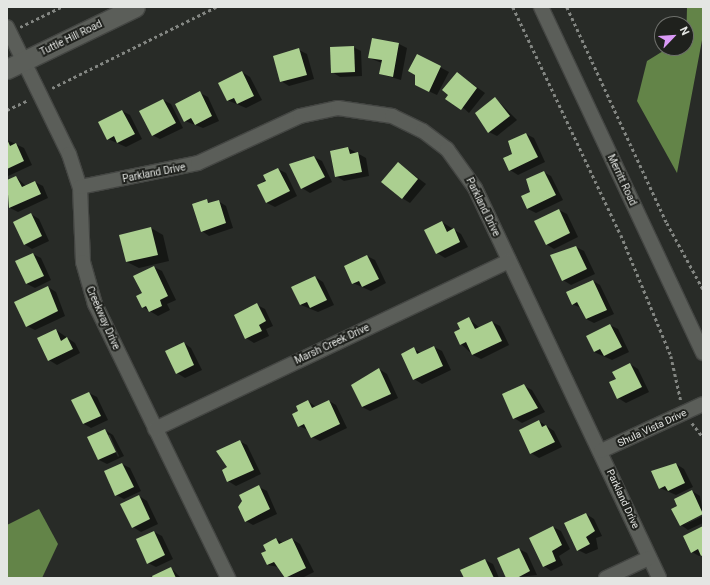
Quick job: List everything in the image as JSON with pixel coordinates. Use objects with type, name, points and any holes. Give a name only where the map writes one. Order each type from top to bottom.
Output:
[{"type":"main road","name":"Tuttle Hill Road","points":[[7,69],[136,7]]},
{"type":"street","name":"Merritt Road","points":[[541,7],[703,353]]},
{"type":"street","name":"Creekway Drive","points":[[8,29],[40,94],[80,187],[83,262],[91,293],[155,429],[228,578]]},
{"type":"street","name":"Parkland Drive","points":[[80,187],[198,163],[300,116],[338,108],[366,110],[407,122],[446,149],[475,188],[601,452],[659,578]]},
{"type":"street","name":"Marsh Creek Drive","points":[[155,429],[509,261]]},
{"type":"street","name":"Shula Vista Drive","points":[[601,452],[703,404]]},
{"type":"street","points":[[606,578],[649,558]]},
{"type":"path","points":[[8,29],[61,7]]},
{"type":"path","points":[[7,110],[216,7]]},
{"type":"path","points":[[513,7],[621,234],[671,356],[676,372],[677,393],[686,412],[703,437]]},
{"type":"path","points":[[567,7],[667,223],[703,288]]},
{"type":"shaded area","points":[[687,7],[703,7],[703,35],[677,173],[637,101],[647,61],[655,56],[694,56],[694,16],[687,16]]},
{"type":"shaded area","points":[[39,509],[58,544],[42,578],[7,578],[7,525]]},
{"type":"building","points":[[372,38],[399,43],[393,77],[379,74],[382,60],[368,58]]},
{"type":"building","points":[[354,46],[355,72],[331,73],[330,47]]},
{"type":"building","points":[[299,48],[307,75],[280,82],[273,56]]},
{"type":"building","points":[[417,54],[441,66],[429,92],[415,85],[415,75],[408,71]]},
{"type":"building","points":[[242,71],[254,96],[237,104],[234,98],[227,101],[218,83]]},
{"type":"building","points":[[457,72],[477,88],[461,110],[445,99],[448,95],[442,90]]},
{"type":"building","points":[[200,91],[212,116],[195,125],[191,118],[184,122],[175,104]]},
{"type":"building","points":[[495,97],[510,116],[488,133],[475,113]]},
{"type":"building","points":[[163,99],[176,123],[152,136],[139,111]]},
{"type":"building","points":[[122,110],[135,134],[117,143],[114,136],[107,140],[98,122]]},
{"type":"building","points":[[526,133],[538,157],[509,171],[503,158],[512,154],[508,141]]},
{"type":"building","points":[[7,139],[10,146],[16,143],[24,161],[7,169]]},
{"type":"building","points":[[348,147],[350,154],[358,152],[362,172],[335,177],[330,151]]},
{"type":"building","points":[[314,156],[325,177],[301,189],[289,164]]},
{"type":"building","points":[[398,162],[418,179],[402,199],[381,182]]},
{"type":"building","points":[[278,168],[290,191],[266,203],[257,185],[266,181],[263,175]]},
{"type":"building","points":[[544,171],[556,195],[527,209],[521,196],[530,192],[526,179]]},
{"type":"building","points":[[16,176],[22,187],[35,181],[41,194],[9,208],[7,180]]},
{"type":"building","points":[[207,199],[208,203],[219,200],[226,223],[201,232],[192,204]]},
{"type":"building","points":[[559,209],[570,233],[546,245],[534,221]]},
{"type":"building","points":[[31,213],[42,236],[24,245],[13,222]]},
{"type":"building","points":[[442,221],[447,232],[454,228],[460,242],[436,254],[424,230]]},
{"type":"building","points":[[151,227],[158,255],[126,262],[119,235]]},
{"type":"building","points":[[576,246],[587,269],[562,281],[550,255]]},
{"type":"building","points":[[33,253],[44,276],[26,284],[15,261]]},
{"type":"building","points":[[367,255],[379,279],[362,287],[359,281],[352,284],[344,266]]},
{"type":"building","points":[[154,266],[168,296],[160,300],[162,306],[149,312],[146,306],[142,308],[136,296],[142,293],[133,276]]},
{"type":"building","points":[[315,276],[327,300],[310,308],[307,302],[300,305],[291,287]]},
{"type":"building","points":[[593,280],[607,310],[586,319],[577,302],[572,305],[566,292]]},
{"type":"building","points":[[48,286],[58,311],[26,327],[14,302]]},
{"type":"building","points":[[257,303],[266,321],[259,325],[262,331],[245,339],[234,315]]},
{"type":"building","points":[[469,317],[475,329],[492,321],[502,341],[472,355],[466,342],[460,345],[454,332],[460,329],[457,323]]},
{"type":"building","points":[[610,324],[622,347],[604,356],[600,349],[594,352],[586,336]]},
{"type":"building","points":[[56,329],[61,341],[67,337],[73,349],[48,361],[37,338]]},
{"type":"building","points":[[184,342],[194,365],[176,374],[165,351]]},
{"type":"building","points":[[434,346],[443,366],[413,380],[401,354],[414,347],[417,354]]},
{"type":"building","points":[[630,363],[642,387],[617,399],[609,382],[616,379],[612,372]]},
{"type":"building","points":[[379,368],[391,394],[362,407],[351,385]]},
{"type":"building","points":[[524,384],[538,408],[513,419],[502,394]]},
{"type":"building","points":[[89,392],[101,416],[83,424],[71,400]]},
{"type":"building","points":[[308,400],[312,408],[329,400],[340,424],[311,438],[304,424],[298,427],[292,414],[298,411],[296,406]]},
{"type":"building","points":[[539,420],[542,427],[546,425],[555,442],[530,454],[519,430]]},
{"type":"building","points":[[105,429],[116,452],[98,460],[87,437]]},
{"type":"building","points":[[240,440],[254,470],[227,482],[222,470],[227,467],[216,451]]},
{"type":"building","points":[[122,463],[134,487],[115,496],[104,471]]},
{"type":"building","points":[[676,463],[685,483],[668,491],[665,486],[659,489],[651,471]]},
{"type":"building","points":[[259,485],[270,509],[245,522],[238,507],[242,501],[239,495]]},
{"type":"building","points":[[692,490],[703,514],[680,526],[671,509],[677,506],[674,499]]},
{"type":"building","points":[[139,495],[150,519],[132,528],[120,504]]},
{"type":"building","points":[[586,513],[595,531],[586,537],[590,544],[577,551],[564,523]]},
{"type":"building","points":[[553,526],[562,545],[552,551],[556,561],[543,567],[529,538]]},
{"type":"building","points":[[703,526],[703,555],[701,556],[698,549],[691,553],[683,536]]},
{"type":"building","points":[[154,531],[165,555],[147,564],[136,539]]},
{"type":"building","points":[[276,538],[279,544],[292,538],[306,568],[285,578],[274,562],[267,565],[261,553],[266,551],[263,545]]},
{"type":"building","points":[[519,548],[530,571],[517,578],[506,578],[497,558]]},
{"type":"building","points":[[485,559],[494,578],[464,578],[460,570]]},
{"type":"building","points":[[171,567],[176,578],[153,578],[152,576]]}]
